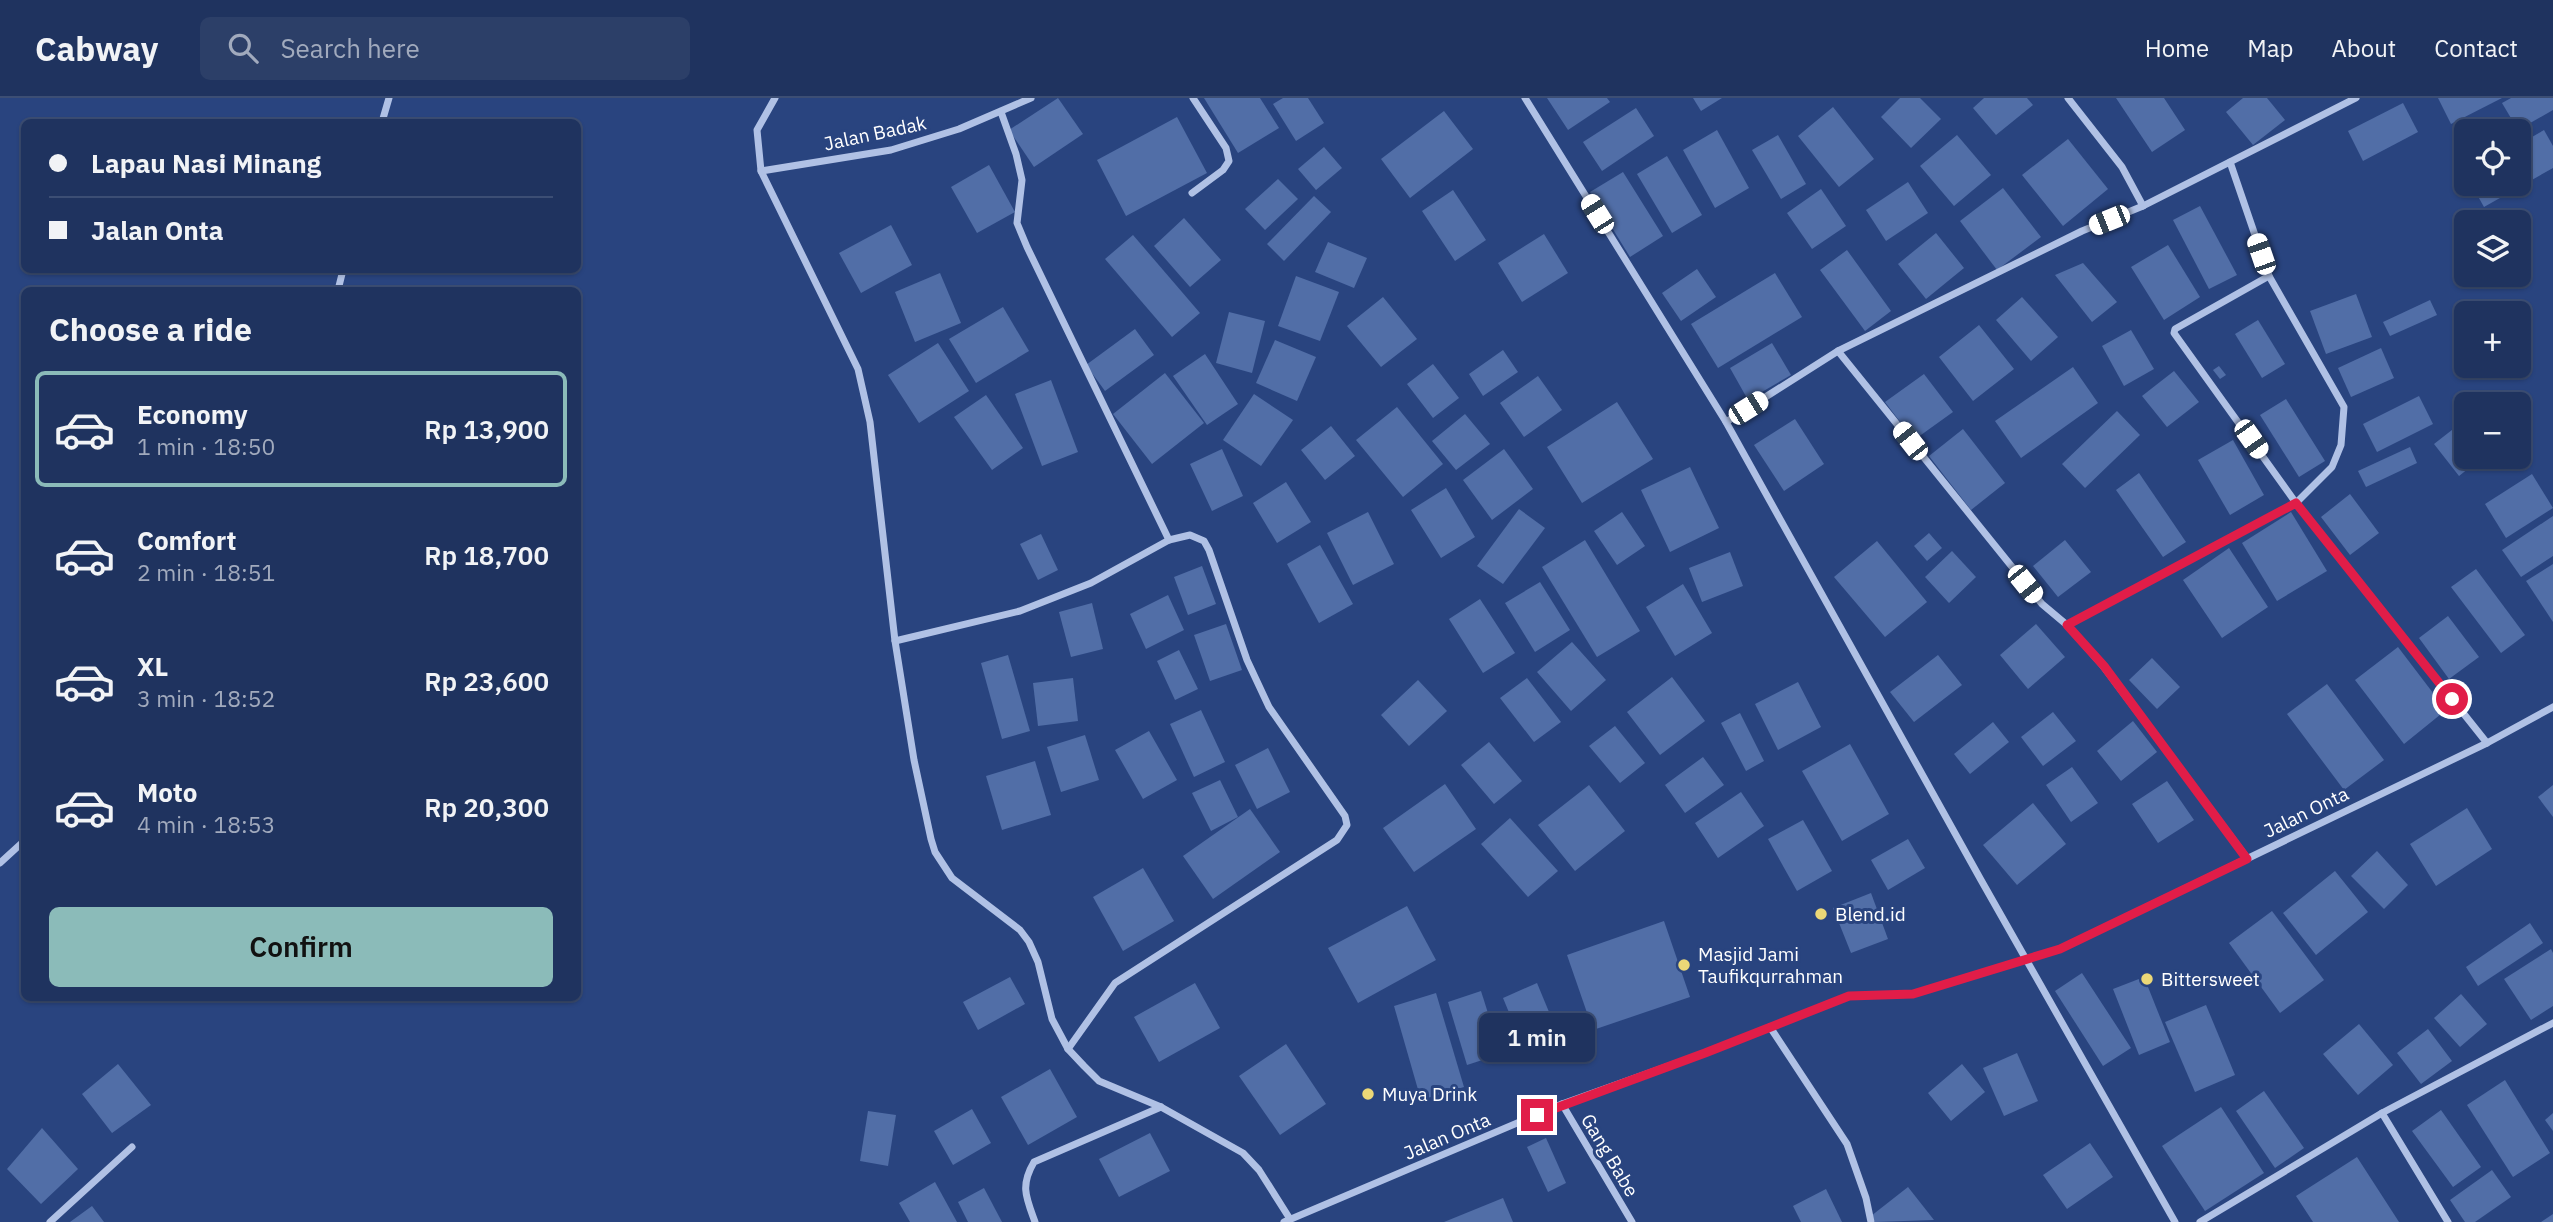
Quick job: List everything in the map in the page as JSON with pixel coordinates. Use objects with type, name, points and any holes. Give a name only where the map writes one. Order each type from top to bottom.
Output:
[{"type":"street","points":[[383,119],[389,98]]},
{"type":"street","points":[[775,98],[758,130],[761,171],[858,369],[870,422],[895,641],[930,839],[952,878],[1020,930],[1028,942],[1038,962],[1052,1019],[1068,1049],[1099,1081],[1161,1107],[1243,1153],[1259,1170],[1287,1221]]},
{"type":"street","name":"Jalan Badak","points":[[761,171],[891,150],[959,129],[1031,98]]},
{"type":"street","points":[[1192,193],[1223,170],[1229,161],[1226,148],[1193,98]]},
{"type":"street","points":[[1525,98],[1726,422],[2175,1222]]},
{"type":"street","points":[[2068,98],[2122,167],[2143,205]]},
{"type":"street","points":[[1726,422],[1838,351],[2082,231],[2143,205],[2356,98]]},
{"type":"street","points":[[1001,112],[1022,180],[1017,223],[1169,540]]},
{"type":"street","points":[[2067,625],[2296,503],[2332,467],[2341,445],[2344,407],[2269,276],[2230,162]]},
{"type":"street","points":[[2269,276],[2175,329],[2174,333],[2296,503],[2487,743]]},
{"type":"street","points":[[1838,351],[2042,604],[2067,625],[2104,666],[2247,859]]},
{"type":"street","points":[[895,641],[1020,611],[1091,583],[1169,540],[1190,535],[1204,541],[1256,683],[1269,707],[1345,816],[1347,825],[1337,840],[1115,983],[1068,1049]]},
{"type":"street","name":"Jalan Onta","points":[[1287,1221],[1562,1104],[1849,996],[1913,994],[2060,949],[2487,743],[2553,707]]},
{"type":"street","points":[[0,863],[21,844]]},
{"type":"street","points":[[2200,1222],[2382,1113],[2553,1023]]},
{"type":"street","points":[[1770,1027],[1847,1144],[1866,1198],[1871,1222]]},
{"type":"street","name":"Gang Babe","points":[[1562,1104],[1632,1222]]},
{"type":"street","points":[[1035,1222],[1026,1191],[1026,1177],[1034,1162],[1161,1107]]},
{"type":"street","points":[[2382,1113],[2448,1222]]},
{"type":"street","points":[[50,1222],[132,1147]]},
{"type":"building","points":[[1058,98],[1083,134],[1034,167],[1009,130]]},
{"type":"building","points":[[1204,98],[1260,98],[1279,128],[1238,153]]},
{"type":"building","points":[[1283,98],[1308,98],[1324,123],[1296,141],[1273,104]]},
{"type":"building","points":[[1547,98],[1607,98],[1610,102],[1568,130]]},
{"type":"building","points":[[1693,98],[1722,98],[1701,111]]},
{"type":"building","points":[[1900,98],[1920,98],[1941,119],[1911,148],[1881,117]]},
{"type":"building","points":[[1984,98],[2027,98],[2033,105],[1996,135],[1973,108]]},
{"type":"building","points":[[2116,98],[2164,98],[2185,130],[2152,152]]},
{"type":"building","points":[[2243,98],[2267,98],[2285,120],[2253,145],[2226,112]]},
{"type":"building","points":[[2438,98],[2502,98],[2461,119],[2454,119],[2451,124]]},
{"type":"building","points":[[2511,98],[2553,98],[2553,110],[2531,123],[2531,119],[2511,119],[2502,103]]},
{"type":"building","points":[[2403,103],[2418,132],[2363,161],[2348,131]]},
{"type":"building","points":[[1833,107],[1874,159],[1839,187],[1798,136]]},
{"type":"building","points":[[1636,108],[1654,136],[1602,171],[1583,142]]},
{"type":"building","points":[[1444,111],[1473,149],[1410,198],[1381,159]]},
{"type":"building","points":[[1177,117],[1207,173],[1126,216],[1097,160]]},
{"type":"building","points":[[1717,130],[1749,188],[1715,208],[1683,150]]},
{"type":"building","points":[[2544,130],[2553,146],[2553,168],[2531,180],[2531,138]]},
{"type":"building","points":[[1778,135],[1806,184],[1781,199],[1752,150]]},
{"type":"building","points":[[1957,135],[1991,175],[1954,206],[1920,166]]},
{"type":"building","points":[[2068,139],[2108,189],[2063,226],[2022,175]]},
{"type":"building","points":[[1324,147],[1342,168],[1316,190],[1298,169]]},
{"type":"building","points":[[1667,156],[1702,215],[1672,233],[1637,174]]},
{"type":"building","points":[[989,165],[1015,212],[977,233],[951,187]]},
{"type":"building","points":[[1623,172],[1663,236],[1630,257],[1590,192]]},
{"type":"building","points":[[1278,179],[1298,199],[1265,230],[1245,209]]},
{"type":"building","points":[[1908,182],[1928,213],[1886,241],[1866,210]]},
{"type":"building","points":[[2003,188],[2041,237],[1997,270],[1960,221]]},
{"type":"building","points":[[1821,189],[1846,226],[1812,249],[1787,213]]},
{"type":"building","points":[[1453,190],[1486,240],[1455,261],[1422,211]]},
{"type":"building","points":[[1314,196],[1331,212],[1284,261],[1267,244]]},
{"type":"building","points":[[2478,196],[2503,196],[2484,207]]},
{"type":"building","points":[[2200,206],[2237,275],[2209,289],[2173,220]]},
{"type":"building","points":[[1184,218],[1221,260],[1190,287],[1154,246]]},
{"type":"building","points":[[891,225],[912,265],[861,293],[839,253]]},
{"type":"building","points":[[1936,233],[1964,268],[1926,299],[1898,264]]},
{"type":"building","points":[[1544,234],[1568,273],[1522,302],[1498,263]]},
{"type":"building","points":[[1133,235],[1200,313],[1172,337],[1105,259]]},
{"type":"building","points":[[1328,242],[1367,258],[1354,288],[1315,272]]},
{"type":"building","points":[[2168,245],[2200,297],[2164,320],[2131,267]]},
{"type":"building","points":[[1847,250],[1891,311],[1865,331],[1820,270]]},
{"type":"building","points":[[2083,263],[2117,302],[2092,322],[2055,275]]},
{"type":"building","points":[[1697,269],[1716,297],[1681,321],[1662,293]]},
{"type":"building","points":[[940,273],[961,323],[915,342],[895,292]]},
{"type":"building","points":[[1775,273],[1802,317],[1718,368],[1691,324]]},
{"type":"building","points":[[1296,276],[1339,292],[1320,341],[1278,326]]},
{"type":"building","points":[[2356,294],[2372,337],[2326,354],[2310,311]]},
{"type":"building","points":[[1383,297],[1417,339],[1381,367],[1347,326]]},
{"type":"building","points":[[2022,297],[2058,337],[2031,361],[1996,320]]},
{"type":"building","points":[[2430,300],[2437,315],[2390,336],[2383,322]]},
{"type":"building","points":[[1003,307],[1029,351],[976,383],[949,339]]},
{"type":"building","points":[[1229,312],[1265,321],[1252,373],[1216,363]]},
{"type":"building","points":[[2258,320],[2285,364],[2262,378],[2235,334]]},
{"type":"building","points":[[1979,325],[2014,369],[1973,401],[1939,357]]},
{"type":"building","points":[[1135,329],[1154,355],[1105,391],[1086,365]]},
{"type":"building","points":[[2131,330],[2154,369],[2124,386],[2102,346]]},
{"type":"building","points":[[1275,340],[1316,357],[1297,401],[1256,383]]},
{"type":"building","points":[[938,343],[969,391],[919,423],[888,375]]},
{"type":"building","points":[[1772,343],[1791,375],[1748,400],[1730,368]]},
{"type":"building","points":[[2381,348],[2394,378],[2351,397],[2338,368]]},
{"type":"building","points":[[1503,350],[1518,372],[1483,396],[1469,374]]},
{"type":"building","points":[[1205,354],[1238,404],[1207,425],[1173,376]]},
{"type":"building","points":[[1433,364],[1459,398],[1433,418],[1407,384]]},
{"type":"building","points":[[2219,366],[2226,375],[2220,379],[2213,370]]},
{"type":"building","points":[[2073,367],[2098,403],[2021,458],[1995,421]]},
{"type":"building","points":[[2174,371],[2199,402],[2167,427],[2142,396]]},
{"type":"building","points":[[1165,373],[1204,423],[1152,464],[1113,414]]},
{"type":"building","points":[[1924,374],[1953,412],[1914,440],[1885,402]]},
{"type":"building","points":[[1538,376],[1562,410],[1524,437],[1500,403]]},
{"type":"building","points":[[1051,380],[1078,452],[1042,466],[1015,394]]},
{"type":"building","points":[[1254,394],[1293,420],[1261,466],[1223,440]]},
{"type":"building","points":[[986,395],[1023,448],[992,470],[954,417]]},
{"type":"building","points":[[2419,396],[2433,424],[2377,452],[2363,424]]},
{"type":"building","points":[[2286,399],[2325,461],[2299,477],[2260,415]]},
{"type":"building","points":[[1617,402],[1653,459],[1582,503],[1547,447]]},
{"type":"building","points":[[1397,407],[1443,464],[1403,497],[1356,440]]},
{"type":"building","points":[[2117,411],[2140,435],[2085,488],[2062,464]]},
{"type":"building","points":[[1465,414],[1490,444],[1456,470],[1432,441]]},
{"type":"building","points":[[1795,419],[1824,464],[1784,491],[1754,445]]},
{"type":"building","points":[[1331,426],[1355,456],[1325,480],[1301,450]]},
{"type":"building","points":[[2454,428],[2454,469],[2468,469],[2459,476],[2434,444]]},
{"type":"building","points":[[1963,429],[2005,483],[1971,510],[1929,456]]},
{"type":"building","points":[[2233,440],[2264,495],[2230,515],[2198,460]]},
{"type":"building","points":[[2410,447],[2417,463],[2366,487],[2358,471]]},
{"type":"building","points":[[1222,449],[1243,496],[1212,511],[1190,464]]},
{"type":"building","points":[[1504,449],[1533,489],[1492,520],[1463,480]]},
{"type":"building","points":[[1690,467],[1719,528],[1670,552],[1641,490]]},
{"type":"building","points":[[2139,473],[2186,542],[2163,557],[2116,490]]},
{"type":"building","points":[[2532,474],[2553,508],[2506,538],[2485,504]]},
{"type":"building","points":[[1286,482],[1311,522],[1277,543],[1253,503]]},
{"type":"building","points":[[1446,488],[1475,537],[1441,558],[1411,510]]},
{"type":"building","points":[[2350,494],[2379,533],[2350,555],[2321,517]]},
{"type":"building","points":[[1519,509],[1545,528],[1503,584],[1477,566]]},
{"type":"building","points":[[1368,512],[1394,564],[1353,585],[1327,533]]},
{"type":"building","points":[[1622,512],[1645,546],[1617,565],[1594,531]]},
{"type":"building","points":[[2291,512],[2327,571],[2277,601],[2242,543]]},
{"type":"building","points":[[2553,516],[2553,556],[2521,577],[2502,550]]},
{"type":"building","points":[[1929,533],[1942,548],[1927,561],[1914,546]]},
{"type":"building","points":[[1041,534],[1058,570],[1038,580],[1020,544]]},
{"type":"building","points":[[1585,540],[1640,631],[1597,657],[1542,567]]},
{"type":"building","points":[[2065,540],[2091,572],[2058,597],[2033,566]]},
{"type":"building","points":[[1877,541],[1927,602],[1885,637],[1834,577]]},
{"type":"building","points":[[1320,545],[1353,604],[1319,623],[1287,564]]},
{"type":"building","points":[[2229,548],[2268,607],[2222,638],[2183,580]]},
{"type":"building","points":[[1952,551],[1976,577],[1949,603],[1925,577]]},
{"type":"building","points":[[1730,552],[1743,586],[1702,602],[1689,568]]},
{"type":"building","points":[[2553,564],[2553,622],[2526,581]]},
{"type":"building","points":[[1202,566],[1216,604],[1188,615],[1174,577]]},
{"type":"building","points":[[2476,569],[2525,635],[2501,653],[2451,587]]},
{"type":"building","points":[[1540,582],[1570,630],[1535,652],[1505,603]]},
{"type":"building","points":[[1683,584],[1712,633],[1675,656],[1646,607]]},
{"type":"building","points":[[1168,595],[1184,630],[1146,649],[1130,614]]},
{"type":"building","points":[[1480,599],[1515,653],[1483,673],[1449,619]]},
{"type":"building","points":[[1092,603],[1103,649],[1071,657],[1059,612]]},
{"type":"building","points":[[2448,616],[2479,657],[2449,679],[2419,638]]},
{"type":"building","points":[[1226,624],[1242,670],[1210,681],[1194,635]]},
{"type":"building","points":[[2036,624],[2065,657],[2028,689],[2000,655]]},
{"type":"building","points":[[1572,642],[1606,680],[1571,711],[1537,672]]},
{"type":"building","points":[[2398,647],[2446,710],[2404,744],[2355,680]]},
{"type":"building","points":[[1179,650],[1198,689],[1175,700],[1157,661]]},
{"type":"building","points":[[1008,655],[1030,731],[1002,739],[981,663]]},
{"type":"building","points":[[1938,655],[1962,685],[1914,722],[1890,692]]},
{"type":"building","points":[[2152,658],[2180,687],[2157,709],[2129,680]]},
{"type":"building","points":[[1672,677],[1705,721],[1660,755],[1627,712]]},
{"type":"building","points":[[1073,678],[1078,721],[1038,726],[1033,683]]},
{"type":"building","points":[[1527,678],[1561,722],[1534,742],[1500,698]]},
{"type":"building","points":[[1418,680],[1447,711],[1409,746],[1381,715]]},
{"type":"building","points":[[1798,682],[1821,727],[1778,750],[1755,704]]},
{"type":"building","points":[[2327,684],[2384,760],[2344,790],[2287,714]]},
{"type":"building","points":[[1201,710],[1225,762],[1194,777],[1170,724]]},
{"type":"building","points":[[2053,712],[2076,741],[2043,766],[2021,737]]},
{"type":"building","points":[[1740,713],[1764,761],[1746,771],[1721,723]]},
{"type":"building","points":[[2133,721],[2157,752],[2121,781],[2097,751]]},
{"type":"building","points":[[1993,722],[2009,742],[1970,774],[1954,754]]},
{"type":"building","points":[[1615,726],[1645,763],[1620,783],[1589,746]]},
{"type":"building","points":[[1149,731],[1177,780],[1143,799],[1115,750]]},
{"type":"building","points":[[1085,735],[1099,780],[1061,792],[1047,747]]},
{"type":"building","points":[[1489,742],[1522,781],[1494,804],[1461,765]]},
{"type":"building","points":[[1850,744],[1889,814],[1842,841],[1802,771]]},
{"type":"building","points":[[1268,748],[1290,792],[1257,809],[1235,765]]},
{"type":"building","points":[[1703,757],[1724,785],[1685,813],[1665,785]]},
{"type":"building","points":[[1035,761],[1051,815],[1002,830],[986,776]]},
{"type":"building","points":[[2072,767],[2098,803],[2071,822],[2046,785]]},
{"type":"building","points":[[1220,780],[1238,817],[1211,831],[1192,793]]},
{"type":"building","points":[[2167,781],[2194,820],[2158,843],[2132,804]]},
{"type":"building","points":[[1445,784],[1476,829],[1414,872],[1383,828]]},
{"type":"building","points":[[1589,785],[1625,831],[1575,871],[1538,825]]},
{"type":"building","points":[[2553,785],[2553,817],[2538,797]]},
{"type":"building","points":[[1741,792],[1764,826],[1718,858],[1695,823]]},
{"type":"building","points":[[2033,803],[2066,844],[2017,885],[1983,845]]},
{"type":"building","points":[[2467,808],[2492,849],[2436,886],[2410,844]]},
{"type":"building","points":[[1250,809],[1280,852],[1213,899],[1183,856]]},
{"type":"building","points":[[1510,818],[1558,871],[1528,897],[1481,844]]},
{"type":"building","points":[[1803,820],[1832,871],[1797,891],[1768,839]]},
{"type":"building","points":[[1908,839],[1925,868],[1888,890],[1871,860]]},
{"type":"building","points":[[2377,851],[2408,885],[2384,909],[2351,876]]},
{"type":"building","points":[[1143,868],[1174,921],[1123,951],[1093,897]]},
{"type":"building","points":[[2335,871],[2368,912],[2316,955],[2283,913]]},
{"type":"building","points":[[1871,893],[1888,939],[1851,953],[1833,908]]},
{"type":"building","points":[[1407,906],[1436,960],[1358,1003],[1328,948]]},
{"type":"building","points":[[2272,911],[2324,980],[2280,1013],[2229,943]]},
{"type":"building","points":[[1664,921],[1690,997],[1593,1030],[1567,955]]},
{"type":"building","points":[[2530,923],[2543,943],[2478,986],[2466,967]]},
{"type":"building","points":[[2551,949],[2553,1006],[2531,1020],[2504,979]]},
{"type":"building","points":[[2082,973],[2131,1048],[2103,1066],[2055,991]]},
{"type":"building","points":[[1010,977],[1025,1004],[978,1030],[963,1002]]},
{"type":"building","points":[[2144,977],[2170,1042],[2139,1055],[2113,989]]},
{"type":"building","points":[[1195,983],[1220,1028],[1159,1062],[1134,1017]]},
{"type":"building","points":[[1537,983],[1559,1036],[1525,1051],[1503,998]]},
{"type":"building","points":[[1481,991],[1501,1054],[1467,1065],[1448,1002]]},
{"type":"building","points":[[1436,993],[1464,1087],[1421,1100],[1394,1006]]},
{"type":"building","points":[[2461,994],[2487,1024],[2460,1047],[2434,1018]]},
{"type":"building","points":[[2206,1005],[2235,1075],[2195,1092],[2165,1022]]},
{"type":"building","points":[[2359,1024],[2393,1065],[2358,1095],[2323,1054]]},
{"type":"building","points":[[2428,1029],[2452,1061],[2421,1084],[2397,1053]]},
{"type":"building","points":[[1286,1044],[1326,1104],[1280,1135],[1239,1076]]},
{"type":"building","points":[[2017,1053],[2038,1101],[2004,1116],[1983,1068]]},
{"type":"building","points":[[118,1064],[151,1105],[112,1133],[82,1094]]},
{"type":"building","points":[[1962,1064],[1985,1092],[1951,1121],[1928,1093]]},
{"type":"building","points":[[1050,1069],[1077,1117],[1028,1145],[1001,1097]]},
{"type":"building","points":[[2505,1080],[2550,1153],[2513,1177],[2467,1105]]},
{"type":"building","points":[[2264,1091],[2304,1148],[2275,1168],[2236,1111]]},
{"type":"building","points":[[2221,1107],[2264,1173],[2205,1211],[2162,1146]]},
{"type":"building","points":[[972,1109],[991,1143],[953,1165],[934,1131]]},
{"type":"building","points":[[2441,1110],[2481,1167],[2453,1187],[2412,1131]]},
{"type":"building","points":[[868,1111],[896,1115],[888,1166],[860,1161]]},
{"type":"building","points":[[2553,1113],[2553,1131],[2545,1120]]},
{"type":"building","points":[[42,1128],[78,1169],[41,1204],[7,1169]]},
{"type":"building","points":[[1150,1133],[1170,1171],[1119,1197],[1099,1159]]},
{"type":"building","points":[[1546,1138],[1566,1183],[1548,1192],[1527,1147]]},
{"type":"building","points":[[2090,1143],[2113,1177],[2067,1209],[2043,1175]]},
{"type":"building","points":[[2357,1157],[2399,1222],[2313,1222],[2296,1196]]},
{"type":"building","points":[[2492,1170],[2511,1197],[2475,1222],[2465,1222],[2450,1200]]},
{"type":"building","points":[[935,1182],[957,1222],[910,1222],[899,1203]]},
{"type":"building","points":[[1908,1187],[1934,1220],[1875,1222],[1871,1216]]},
{"type":"building","points":[[984,1188],[1002,1222],[968,1222],[958,1202]]},
{"type":"building","points":[[1826,1189],[1842,1222],[1801,1222],[1793,1206]]},
{"type":"building","points":[[1503,1198],[1513,1222],[1444,1222]]},
{"type":"building","points":[[92,1206],[104,1222],[70,1222]]},
{"type":"building","points":[[2553,1214],[2553,1222],[2541,1222]]},
{"type":"place","name":"Blend.id","points":[[1821,914]]},
{"type":"place","name":"Masjid Jami Taufikqurrahman","points":[[1684,965]]},
{"type":"place","name":"Bittersweet","points":[[2147,979]]},
{"type":"place","name":"Muya Drink","points":[[1368,1094]]},
{"type":"route","points":[[1537,1115],[1849,996],[1913,994],[2060,949],[2247,859],[2104,666],[2067,625],[2296,503],[2452,699]]}]
